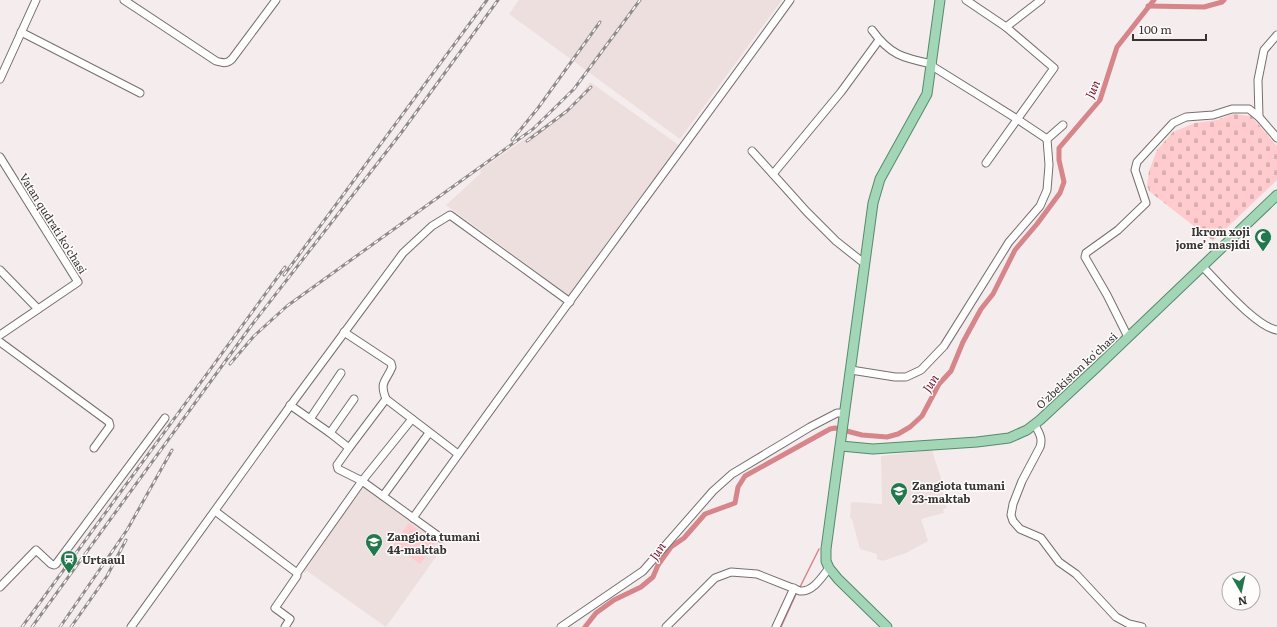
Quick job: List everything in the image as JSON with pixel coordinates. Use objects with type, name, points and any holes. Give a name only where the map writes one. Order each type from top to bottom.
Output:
[{"type":"main road","points":[[887,627],[838,579],[829,568],[826,561],[826,539],[841,446],[873,203],[880,179],[927,94],[940,0]]},
{"type":"main road","name":"O'zbekiston ko'chasi","points":[[841,446],[884,448],[1000,440],[1023,432],[1035,425],[1277,195]]},
{"type":"street","points":[[0,79],[36,0]]},
{"type":"street","points":[[124,0],[216,61],[223,63],[229,62],[232,59],[276,0]]},
{"type":"street","points":[[413,518],[458,454],[681,152],[790,0]]},
{"type":"street","points":[[966,0],[1006,27],[1054,68],[986,162]]},
{"type":"street","points":[[1006,27],[1041,0]]},
{"type":"street","points":[[872,30],[879,40],[892,51],[901,56],[932,65],[1047,139]]},
{"type":"street","points":[[22,32],[140,93]]},
{"type":"street","points":[[1259,117],[1258,80],[1264,50],[1277,35]]},
{"type":"street","points":[[773,174],[841,92],[879,40]]},
{"type":"street","points":[[1128,337],[1107,295],[1084,257],[1086,253],[1118,230],[1146,203],[1135,170],[1137,162],[1173,123],[1186,117],[1213,115],[1232,109],[1250,109],[1277,138]]},
{"type":"street","points":[[1047,139],[1063,125]]},
{"type":"street","points":[[851,370],[894,377],[906,377],[921,370],[944,346],[1009,242],[1040,206],[1047,190],[1049,165],[1047,139]]},
{"type":"street","points":[[752,151],[807,212],[836,241],[865,264]]},
{"type":"street","name":"Vatan qudrati ko'chasi","points":[[0,157],[78,282],[0,335]]},
{"type":"street","points":[[131,627],[290,405],[403,253],[432,226],[450,215],[570,302]]},
{"type":"street","points":[[1202,266],[1254,318],[1272,329],[1277,330]]},
{"type":"street","points":[[0,270],[38,309]]},
{"type":"street","points":[[344,332],[391,363],[392,367],[382,385],[386,399],[458,454]]},
{"type":"street","points":[[0,342],[109,422],[110,426],[94,448]]},
{"type":"street","points":[[310,419],[341,373]]},
{"type":"street","points":[[330,433],[354,399]]},
{"type":"street","points":[[386,399],[349,448],[337,467],[362,481],[441,538]]},
{"type":"street","points":[[290,405],[349,448]]},
{"type":"street","points":[[561,627],[643,571],[713,491],[732,474],[810,427],[837,413],[844,417]]},
{"type":"street","points":[[0,587],[36,550],[51,564],[56,564],[164,418]]},
{"type":"street","points":[[285,627],[290,620],[275,608],[297,576],[297,573],[362,481],[412,419]]},
{"type":"street","points":[[1035,425],[1041,435],[1040,447],[1022,481],[1013,504],[1011,515],[1013,521],[1020,529],[1041,538],[1059,562],[1076,574],[1116,616],[1129,624],[1142,627]]},
{"type":"street","points":[[383,496],[429,433]]},
{"type":"street","points":[[215,511],[297,573]]},
{"type":"street","points":[[666,627],[716,578],[731,572],[757,574],[805,591],[818,582],[829,568]]},
{"type":"street","points":[[776,627],[797,589]]},
{"type":"shaded area","points":[[519,0],[782,0],[680,139],[509,14]]},
{"type":"shaded area","points":[[590,82],[680,146],[569,296],[446,205],[481,173],[480,170],[572,106]]},
{"type":"shaded area","name":"Zangiota tumani 23-maktab","points":[[932,450],[943,485],[940,486],[947,508],[943,509],[944,513],[921,519],[928,541],[906,553],[883,561],[877,559],[877,554],[860,549],[852,519],[850,518],[851,502],[882,504],[881,456]]},
{"type":"shaded area","name":"Zangiota tumani 44-maktab","points":[[363,486],[445,544],[386,627],[307,571],[305,573],[302,571]]},
{"type":"green space","points":[[1233,114],[1251,116],[1277,146],[1277,180],[1213,241],[1149,191],[1147,185],[1149,171],[1157,150],[1173,132],[1195,123],[1217,120]]},
{"type":"green space","points":[[409,523],[435,543],[420,564],[393,545]]},
{"type":"waterway","name":"Jun","points":[[585,627],[596,613],[614,600],[641,587],[653,577],[658,565],[671,547],[684,538],[705,514],[735,503],[738,487],[745,476],[830,429],[835,428],[862,435],[887,437],[898,434],[910,427],[922,416],[939,384],[951,371],[963,342],[981,309],[993,294],[1015,250],[1060,193],[1064,182],[1059,160],[1059,148],[1100,100],[1117,47],[1154,0]]},
{"type":"waterway","points":[[1148,6],[1204,7],[1222,2],[1224,0]]},
{"type":"waterway","points":[[800,587],[819,549]]},
{"type":"waterway","points":[[781,627],[797,592]]},
{"type":"railway","points":[[284,275],[487,0]]},
{"type":"railway","points":[[32,627],[251,326],[401,133],[498,0]]},
{"type":"railway","points":[[230,364],[254,336],[287,306],[533,129],[574,89],[640,0]]},
{"type":"railway","points":[[512,140],[538,108],[600,22]]},
{"type":"railway","points":[[527,141],[567,111],[591,87]]},
{"type":"railway","points":[[22,627],[285,267]]},
{"type":"railway","points":[[60,627],[127,530],[172,450]]},
{"type":"railway","points":[[71,627],[107,576],[126,540]]},
{"type":"place","name":"Ikrom xoji jome’ masjidi","points":[[1263,252]]},
{"type":"place","name":"Zangiota tumani 23-maktab","points":[[899,506]]},
{"type":"place","name":"Zangiota tumani 44-maktab","points":[[374,557]]},
{"type":"place","name":"Urtaaul","points":[[69,574]]}]
